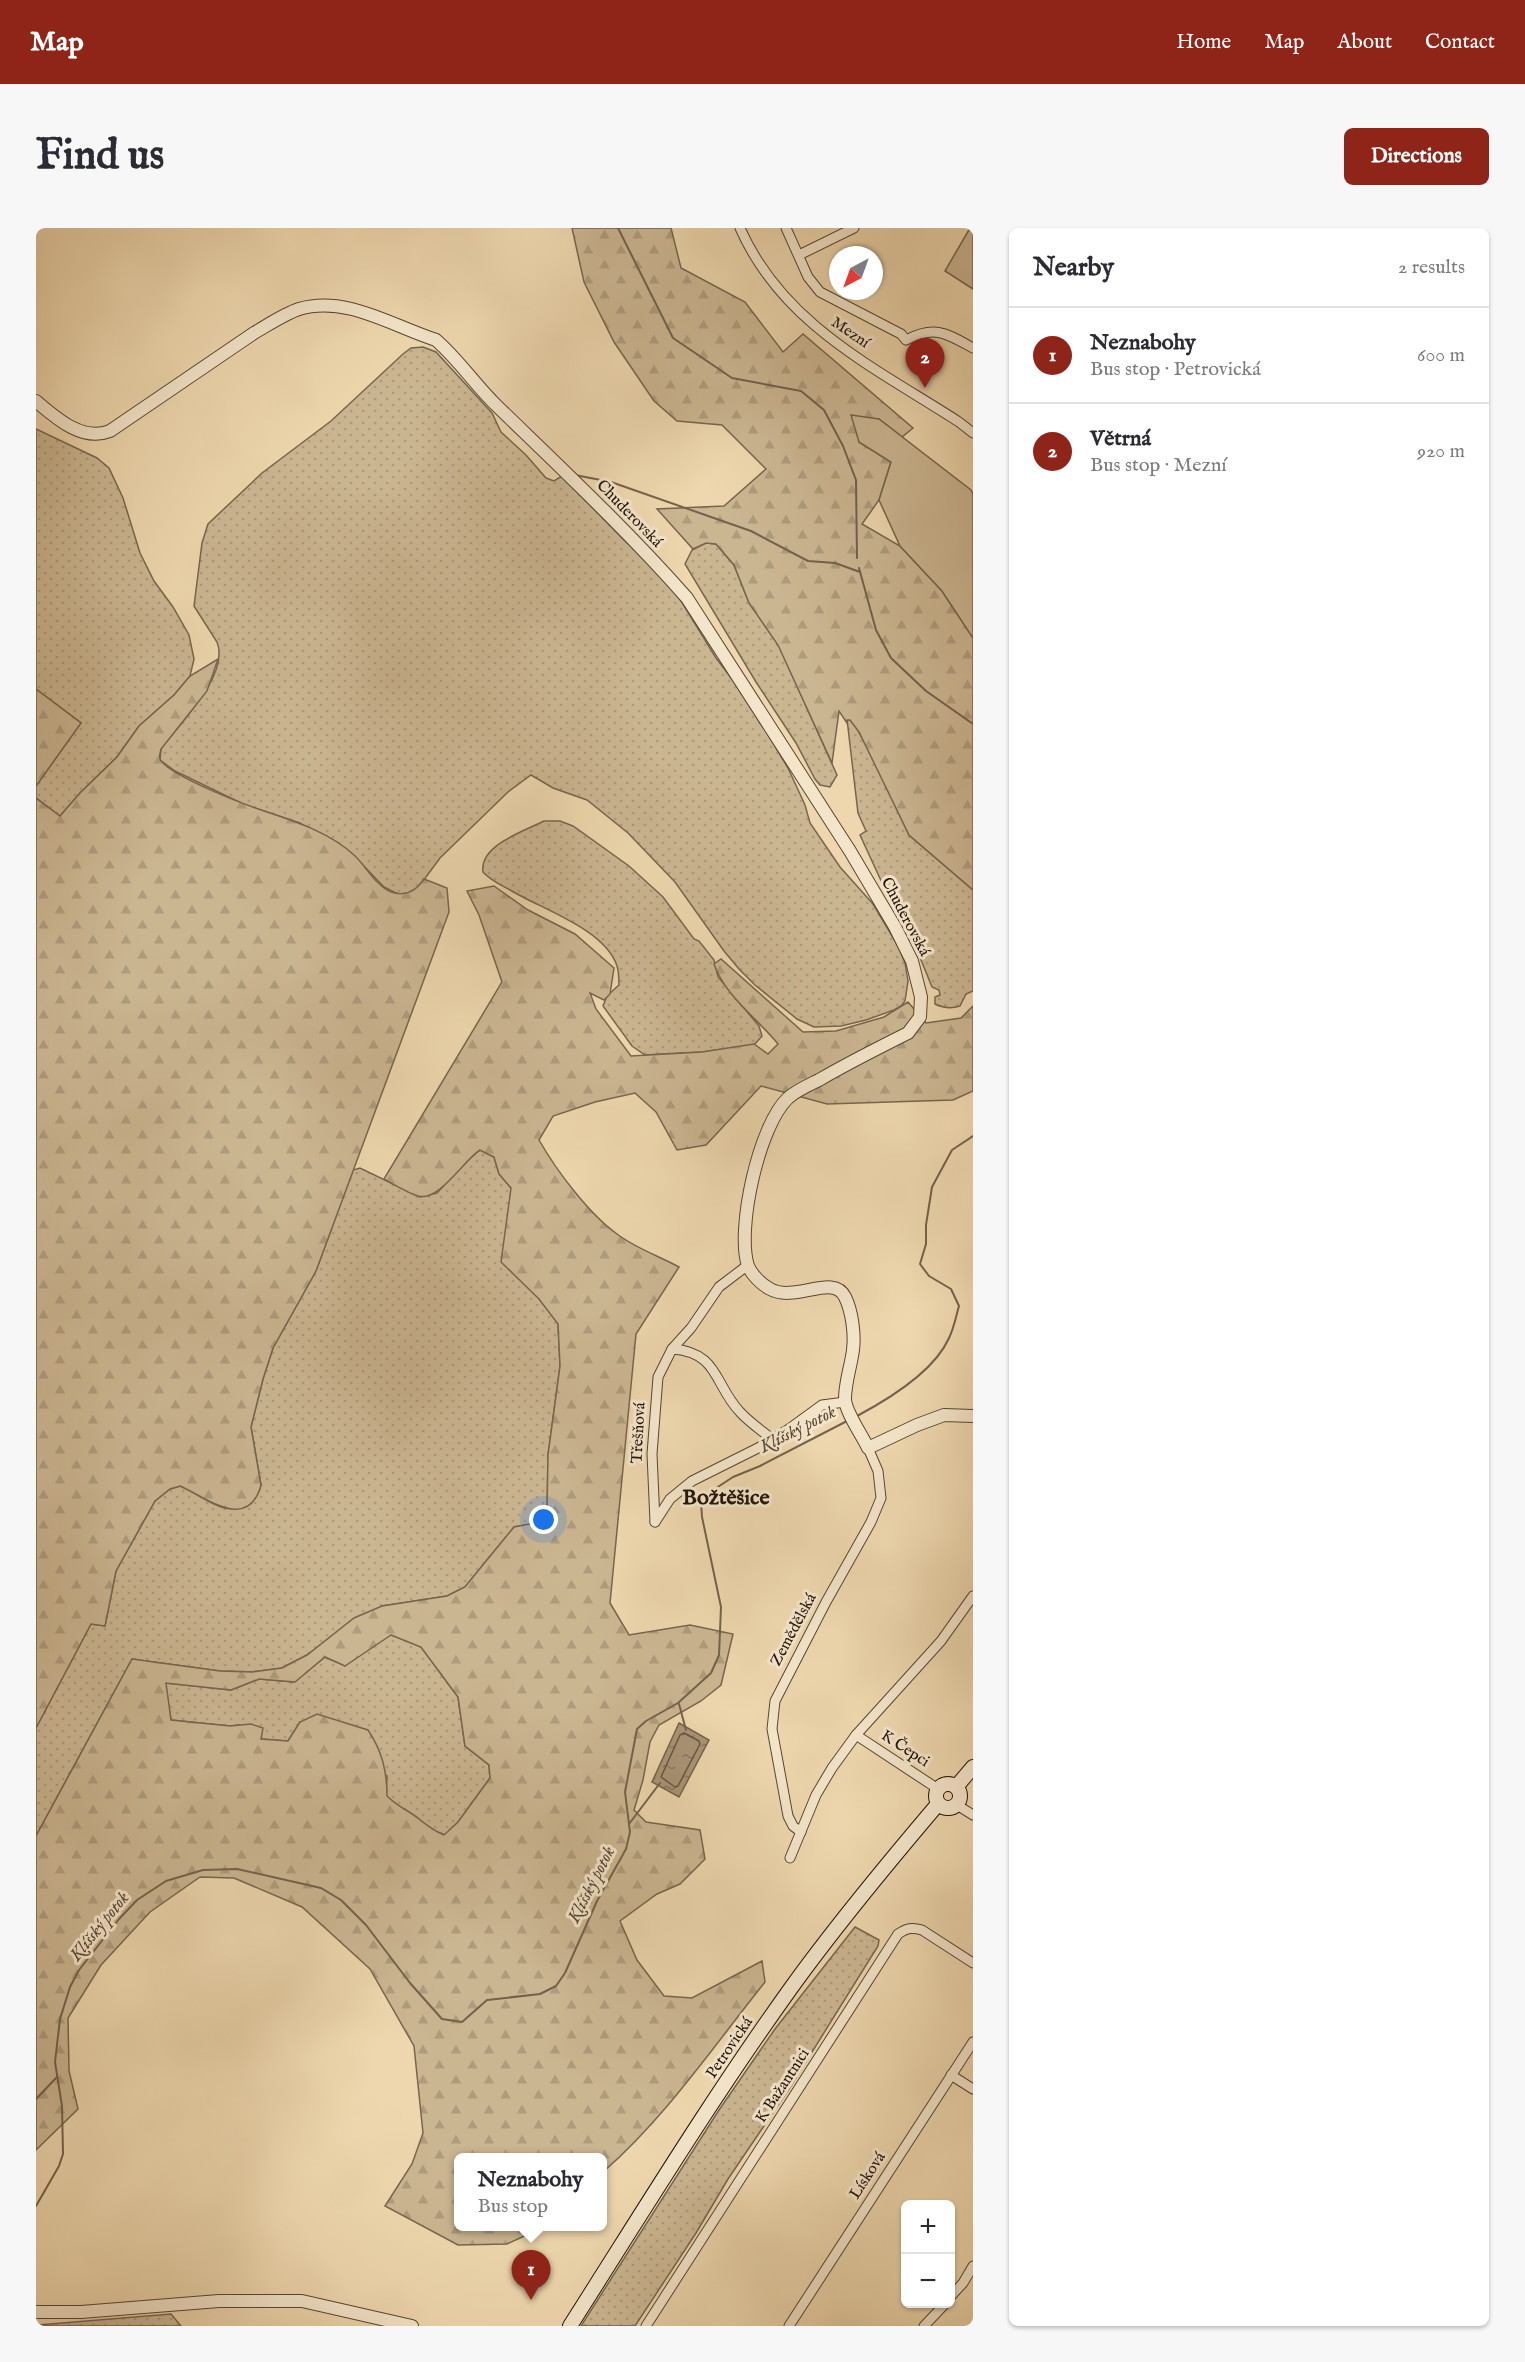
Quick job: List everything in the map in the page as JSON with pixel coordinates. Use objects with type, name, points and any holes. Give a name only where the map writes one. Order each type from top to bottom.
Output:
[{"type":"main road","points":[[956,1787],[973,1767]]},
{"type":"main road","points":[[947,1784],[956,1787],[960,1796],[957,1805],[948,1809],[939,1804],[936,1799],[938,1789],[947,1784]]},
{"type":"main road","name":"Petrovická","points":[[570,2326],[696,2127],[790,1988],[873,1880],[939,1804]]},
{"type":"street","name":"Mezní","points":[[740,228],[758,262],[781,294],[804,318],[831,340],[973,433]]},
{"type":"street","points":[[786,228],[808,277],[820,292],[901,334],[906,340],[918,333],[945,332],[973,348]]},
{"type":"street","points":[[799,255],[854,228]]},
{"type":"street","name":"Chuderovská","points":[[36,400],[72,428],[82,433],[101,435],[254,333],[298,310],[330,305],[346,308],[436,340],[492,402],[687,598],[867,879],[912,961],[921,997],[920,1017],[908,1033],[790,1096],[775,1114],[758,1155],[752,1177],[745,1249],[748,1265]]},
{"type":"street","points":[[748,1265],[760,1282],[777,1292],[795,1294],[824,1286],[834,1287],[844,1294],[851,1311],[854,1348],[847,1379],[850,1413],[868,1448],[944,1415],[973,1416]]},
{"type":"street","name":"Třešňová","points":[[748,1265],[719,1287],[692,1328],[672,1349],[658,1377],[652,1454],[654,1522],[670,1499],[692,1481],[772,1439]]},
{"type":"street","points":[[672,1349],[687,1350],[711,1365],[738,1410],[772,1439],[822,1405],[850,1413]]},
{"type":"street","name":"Zemědělská","points":[[801,1832],[793,1826],[788,1816],[773,1743],[775,1701],[826,1602],[871,1522],[881,1498],[878,1471],[868,1448]]},
{"type":"street","points":[[790,1858],[816,1795],[832,1768],[856,1735],[941,1641],[973,1596]]},
{"type":"street","name":"K Čepci","points":[[856,1735],[938,1789]]},
{"type":"street","points":[[957,1805],[973,1815]]},
{"type":"street","name":"K Bažantnici","points":[[646,2326],[898,1934],[913,1927],[922,1930],[973,1963]]},
{"type":"street","name":"Lísková","points":[[789,2326],[973,2042]]},
{"type":"street","points":[[951,2075],[973,2089]]},
{"type":"street","points":[[955,2292],[973,2266]]},
{"type":"street","points":[[36,2312],[81,2312],[219,2301],[302,2301],[412,2326]]},
{"type":"street","points":[[924,2326],[941,2308]]},
{"type":"green space","points":[[572,228],[671,228],[681,268],[745,302],[783,352],[803,334],[913,428],[902,437],[879,419],[859,442],[891,462],[879,500],[862,524],[900,546],[942,591],[973,638],[973,890],[909,835],[859,732],[850,720],[847,720],[847,723],[839,711],[832,763],[778,645],[749,603],[734,565],[716,544],[706,543],[693,549],[657,509],[724,506],[766,469],[722,425],[677,421],[654,401],[614,342],[584,282]]},
{"type":"green space","points":[[970,228],[973,228],[973,289],[945,271]]},
{"type":"green space","points":[[423,347],[436,352],[492,413],[501,432],[546,478],[554,481],[562,476],[624,540],[670,583],[716,658],[744,695],[788,768],[805,805],[810,823],[840,867],[873,904],[898,946],[905,963],[908,981],[905,1001],[901,1006],[866,1020],[841,1026],[814,1027],[797,1019],[739,969],[675,882],[628,833],[587,800],[553,788],[531,775],[508,792],[440,858],[418,888],[408,893],[398,894],[384,887],[362,864],[300,823],[243,804],[175,771],[160,760],[161,749],[210,684],[219,655],[217,642],[194,606],[202,543],[208,524],[262,473],[331,421],[403,354],[411,348]]},
{"type":"green space","points":[[851,415],[879,419],[971,490],[973,494],[973,638],[942,591],[900,546],[879,500],[891,462],[859,442]]},
{"type":"green space","points":[[36,429],[97,458],[109,468],[123,498],[140,553],[154,581],[173,607],[189,635],[194,659],[190,676],[174,695],[139,726],[117,757],[60,816],[36,798],[36,786],[81,723],[36,689]]},
{"type":"green space","points":[[706,543],[716,544],[734,565],[749,603],[778,644],[837,775],[830,787],[820,785],[815,779],[796,743],[756,682],[685,564],[692,550]]},
{"type":"green space","points":[[218,659],[207,691],[161,749],[162,762],[210,790],[300,824],[334,840],[354,855],[379,884],[389,891],[400,894],[409,892],[424,879],[447,888],[449,912],[316,1271],[273,1348],[251,1427],[261,1485],[255,1499],[247,1507],[225,1508],[180,1486],[170,1489],[155,1501],[116,1571],[105,1626],[91,1624],[36,1728],[36,798],[60,816],[117,757],[139,726],[174,695],[190,676]]},
{"type":"green space","points":[[36,689],[81,723],[36,786]]},
{"type":"green space","points":[[847,719],[853,722],[873,757],[909,835],[973,890],[973,991],[966,994],[960,1006],[947,1008],[935,1004],[935,997],[940,995],[939,990],[932,987],[906,923],[889,898],[860,835],[866,831],[858,813]]},
{"type":"green space","points":[[544,821],[560,821],[573,826],[629,866],[663,897],[694,939],[699,941],[714,960],[718,977],[759,1026],[762,1036],[754,1045],[702,1052],[645,1055],[632,1046],[603,1006],[607,996],[619,985],[619,976],[618,968],[610,953],[600,941],[571,921],[499,884],[483,872],[488,854],[496,847],[515,834]]},
{"type":"green space","points":[[494,886],[528,910],[575,934],[614,968],[610,994],[604,1000],[590,993],[596,1009],[631,1056],[702,1052],[754,1044],[768,1054],[778,1044],[734,997],[719,976],[714,964],[721,959],[803,1032],[836,1031],[884,1017],[908,1002],[926,1023],[961,1018],[973,1006],[973,1091],[953,1100],[827,1104],[761,1086],[706,1145],[677,1150],[656,1112],[635,1093],[595,1102],[553,1116],[539,1140],[574,1191],[606,1225],[631,1244],[679,1267],[636,1334],[610,1603],[629,1635],[690,1625],[733,1634],[721,1685],[701,1701],[659,1725],[650,1742],[643,1780],[634,1810],[646,1822],[700,1830],[705,1859],[680,1884],[657,1894],[620,1921],[637,1960],[664,1996],[692,1998],[762,1961],[765,1982],[668,2105],[607,2168],[607,2153],[454,2153],[454,2231],[534,2231],[507,2244],[458,2245],[385,2206],[412,2164],[423,2133],[414,2046],[370,1969],[302,1907],[234,1878],[200,1877],[150,1912],[101,1965],[68,2018],[69,2071],[78,2109],[36,2150],[36,1836],[132,1659],[220,1671],[252,1672],[282,1668],[307,1655],[354,1618],[382,1606],[447,1596],[465,1587],[514,1527],[541,1522],[547,1512],[548,1455],[560,1366],[558,1324],[539,1299],[501,1262],[511,1188],[499,1174],[494,1157],[480,1150],[442,1187],[426,1196],[418,1196],[384,1179],[502,982],[479,915],[467,891]],"holes":[[[391,1635],[421,1647],[458,1697],[465,1746],[489,1765],[490,1778],[458,1822],[444,1835],[387,1796],[383,1762],[368,1730],[317,1714],[300,1722],[288,1741],[261,1739],[263,1728],[251,1724],[230,1726],[171,1720],[166,1683],[231,1690],[259,1679],[295,1682],[325,1657],[345,1666]]]},
{"type":"green space","points":[[480,1150],[494,1157],[499,1174],[511,1188],[509,1217],[539,1299],[558,1323],[560,1366],[548,1455],[547,1512],[541,1522],[514,1527],[465,1587],[447,1596],[382,1606],[307,1655],[282,1668],[252,1672],[220,1671],[132,1659],[36,1836],[36,1728],[91,1624],[105,1626],[116,1571],[155,1501],[170,1489],[180,1486],[214,1504],[231,1509],[247,1503],[259,1491],[261,1485],[251,1427],[263,1379],[273,1348],[316,1271],[353,1170],[360,1168],[420,1197],[437,1193],[471,1156]]},
{"type":"green space","points":[[390,1634],[421,1647],[458,1697],[465,1746],[489,1765],[490,1778],[458,1822],[445,1835],[430,1829],[418,1818],[399,1808],[386,1796],[387,1776],[300,1722],[288,1741],[261,1739],[240,1725],[171,1720],[165,1683],[231,1690],[259,1679],[294,1682],[325,1657],[345,1666]]},
{"type":"green space","points":[[855,1927],[879,1940],[878,1946],[789,2089],[728,2179],[696,2233],[635,2326],[581,2326],[719,2110],[775,2029]]},
{"type":"green space","points":[[171,2314],[181,2326],[37,2326],[38,2325]]},
{"type":"water","points":[[679,1723],[709,1740],[679,1797],[652,1782]]},
{"type":"waterway","points":[[618,228],[673,338],[732,378],[801,391],[824,410],[843,446],[856,480],[857,558]]},
{"type":"waterway","points":[[575,475],[611,482],[751,531],[808,561],[835,563],[860,572]]},
{"type":"waterway","points":[[859,568],[876,630],[891,658],[926,691],[973,724]]},
{"type":"waterway","name":"Klíšský potok","points":[[857,1416],[896,1393],[922,1373],[942,1350],[951,1334],[959,1306],[951,1289],[929,1276],[920,1264],[926,1244],[926,1225],[932,1187],[952,1150],[973,1136]]},
{"type":"waterway","name":"Klíšský potok","points":[[36,2206],[59,2166],[63,2154],[62,2106],[55,2062],[60,2019],[70,1987],[79,1970],[119,1919],[137,1900],[166,1881],[203,1870],[237,1869],[321,1888],[341,1900],[366,1925],[410,1983],[442,2019],[462,2022],[487,2000],[540,1994],[556,1986],[565,1973],[597,1901],[626,1849],[630,1832],[625,1792],[637,1729],[646,1721],[678,1703],[711,1673],[719,1655],[721,1607],[702,1517],[701,1502],[704,1496],[733,1477],[760,1466],[849,1420]]},
{"type":"waterway","points":[[679,1704],[686,1730]]},
{"type":"waterway","points":[[629,1824],[660,1783]]},
{"type":"waterway","points":[[36,2099],[57,2077]]},
{"type":"place","name":"Větrná","points":[[925,388]]},
{"type":"place","name":"Neznabohy","points":[[531,2300]]},
{"type":"district","name":"Božtěšice","points":[[726,1498]]}]
